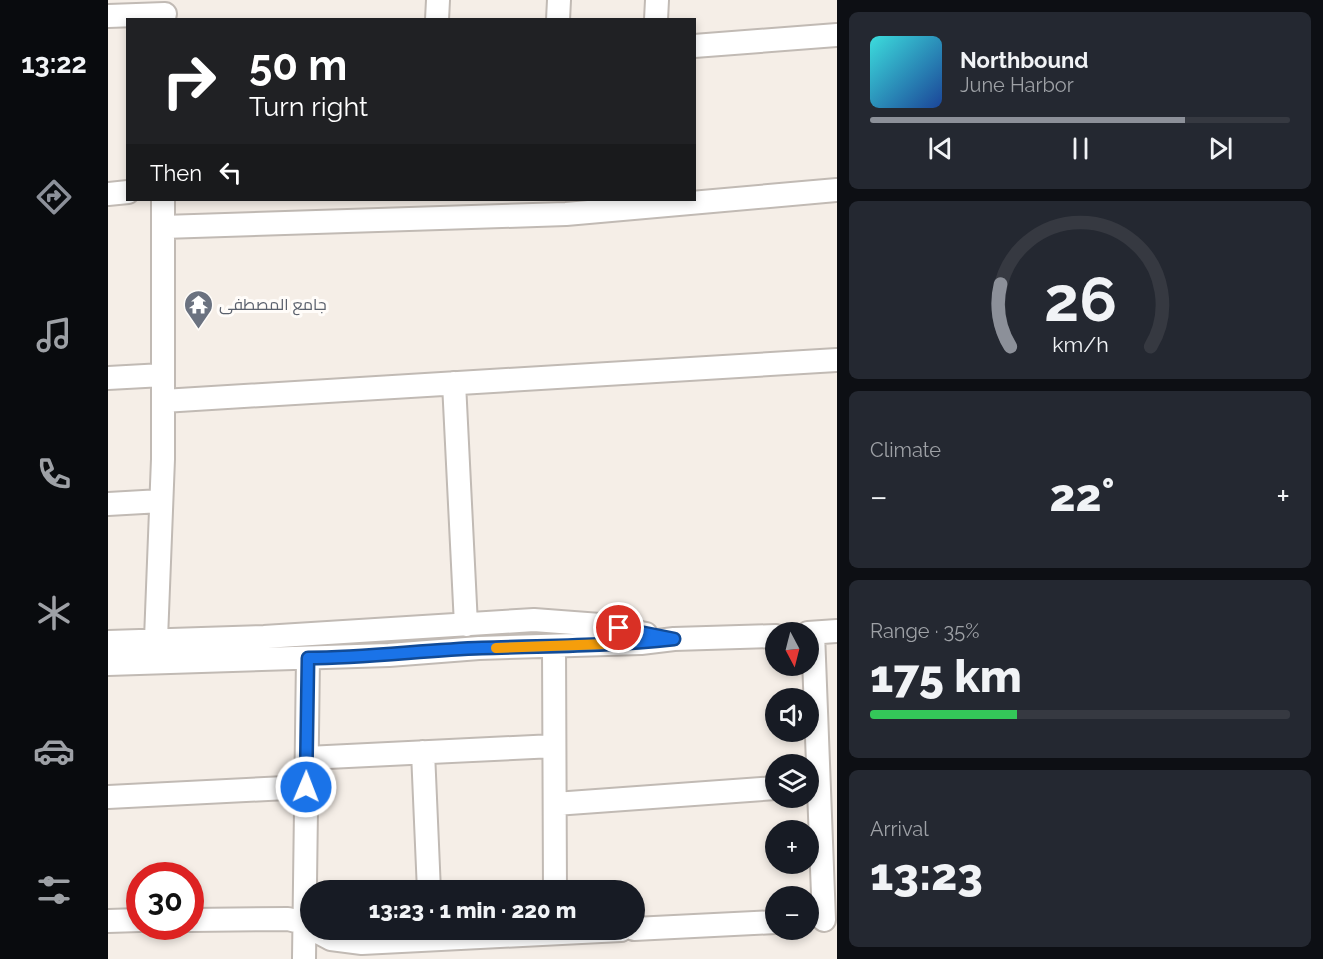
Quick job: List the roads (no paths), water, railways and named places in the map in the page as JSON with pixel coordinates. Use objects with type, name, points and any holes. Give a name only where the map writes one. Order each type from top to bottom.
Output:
[{"type":"street","points":[[437,18],[438,0]]},
{"type":"street","points":[[558,18],[559,0]]},
{"type":"street","points":[[656,18],[657,0]]},
{"type":"street","points":[[108,16],[165,11]]},
{"type":"street","points":[[696,46],[837,35]]},
{"type":"street","points":[[163,227],[436,209],[566,214],[837,190]]},
{"type":"street","points":[[108,194],[126,192]]},
{"type":"street","points":[[156,639],[163,400],[163,201]]},
{"type":"street","points":[[163,400],[837,360]]},
{"type":"street","points":[[108,378],[163,375]]},
{"type":"street","points":[[454,383],[466,625]]},
{"type":"street","points":[[108,504],[161,501]]},
{"type":"street","points":[[108,642],[264,637],[534,620],[600,625],[674,639]]},
{"type":"street","points":[[819,633],[837,632]]},
{"type":"street","points":[[108,664],[308,658],[765,636]]},
{"type":"street","points":[[554,646],[555,880]]},
{"type":"street","points":[[308,658],[306,787],[309,880]]},
{"type":"street","points":[[811,676],[813,754]]},
{"type":"street","points":[[307,758],[554,746]]},
{"type":"street","points":[[423,752],[429,880]]},
{"type":"street","points":[[108,797],[306,787]]},
{"type":"street","points":[[555,804],[765,789]]},
{"type":"street","points":[[816,808],[823,920]]},
{"type":"street","points":[[204,920],[272,918],[288,919],[300,924]]},
{"type":"street","points":[[108,921],[126,920]]},
{"type":"street","points":[[645,928],[765,923]]},
{"type":"street","points":[[304,959],[308,940]]},
{"type":"street","points":[[336,940],[362,943],[388,940]]},
{"type":"place","name":"جامع المصطفى","points":[[198,330]]}]
